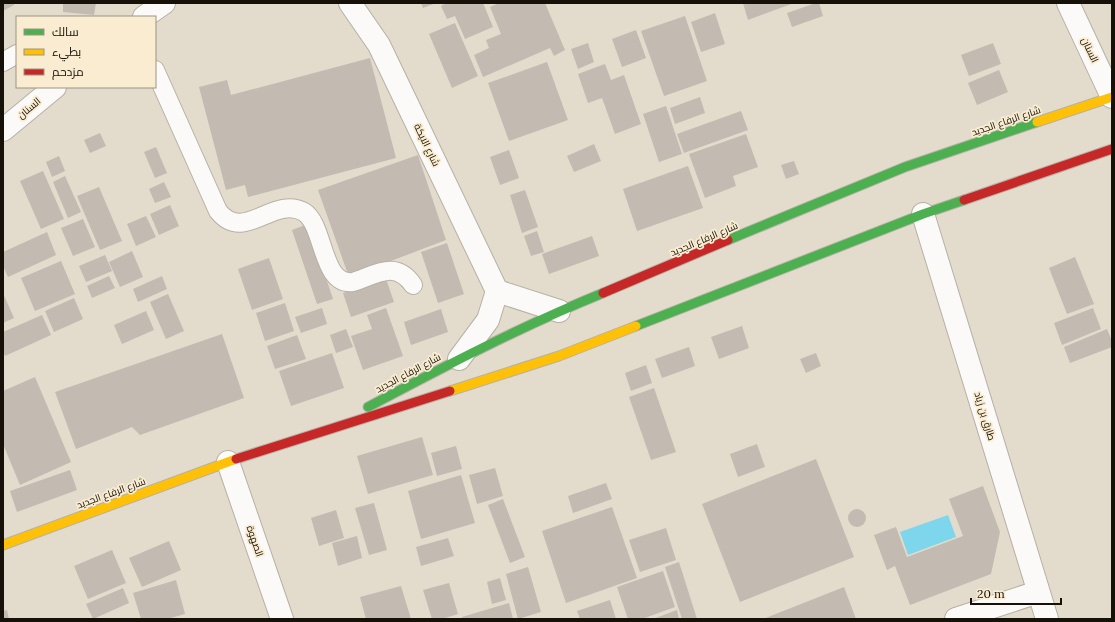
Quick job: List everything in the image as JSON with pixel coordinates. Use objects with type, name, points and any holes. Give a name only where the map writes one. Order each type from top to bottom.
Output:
[{"type":"street","points":[[145,16],[164,3]]},
{"type":"street","name":"شارع الايكة","points":[[350,3],[379,45],[497,291]]},
{"type":"street","name":"السنان","points":[[1068,3],[1112,97]]},
{"type":"street","name":"السنان","points":[[3,130],[54,88]]},
{"type":"street","name":"شارع الرفاع الجديد","points":[[318,434],[459,359],[559,311],[905,167],[1112,97]]},
{"type":"street","name":"شارع الرفاع الجديد","points":[[3,545],[228,462],[559,356],[923,214],[1112,149]]},
{"type":"street","name":"طارق بن زياد","points":[[923,214],[1047,619]]},
{"type":"street","points":[[459,359],[488,320],[497,291],[559,311]]},
{"type":"street","name":"الصهوة","points":[[228,462],[282,619]]},
{"type":"street","points":[[956,619],[1038,592]]},
{"type":"lane","points":[[3,62],[16,55]]},
{"type":"lane","points":[[156,72],[218,211],[225,220],[235,224],[246,222],[276,210],[294,209],[305,213],[312,222],[331,270],[338,278],[349,283],[385,272],[397,270],[407,276],[413,285]]},
{"type":"water","points":[[948,515],[956,537],[908,555],[900,532]]},
{"type":"building","points":[[3,3],[14,3],[14,5],[3,11]]},
{"type":"building","points":[[63,3],[96,3],[94,15],[63,12]]},
{"type":"building","points":[[421,3],[436,3],[423,8]]},
{"type":"building","points":[[446,3],[483,3],[493,27],[465,39],[455,16],[447,19],[441,6]]},
{"type":"building","points":[[499,3],[545,3],[565,50],[554,56],[550,48],[483,77],[474,55],[489,48],[486,40],[501,34],[490,7]]},
{"type":"building","points":[[743,3],[794,3],[748,20]]},
{"type":"building","points":[[819,3],[823,16],[792,27],[787,13]]},
{"type":"building","points":[[715,13],[725,44],[701,52],[691,22]]},
{"type":"building","points":[[685,16],[707,81],[664,96],[641,31]]},
{"type":"building","points":[[455,23],[478,76],[452,88],[429,34]]},
{"type":"building","points":[[636,30],[646,58],[622,67],[612,39]]},
{"type":"building","points":[[588,43],[594,62],[578,69],[571,49]]},
{"type":"building","points":[[993,43],[1001,64],[969,76],[961,55]]},
{"type":"building","points":[[370,58],[396,158],[248,197],[245,185],[226,190],[199,87],[227,80],[231,95]]},
{"type":"building","points":[[547,62],[568,120],[509,141],[488,83]]},
{"type":"building","points":[[605,64],[611,80],[624,75],[641,124],[615,134],[602,98],[588,103],[578,74]]},
{"type":"building","points":[[999,70],[1008,92],[977,105],[968,83]]},
{"type":"building","points":[[700,97],[705,113],[675,124],[670,108]]},
{"type":"building","points":[[666,106],[682,154],[659,162],[643,114]]},
{"type":"building","points":[[741,111],[748,130],[684,153],[677,134]]},
{"type":"building","points":[[100,133],[106,146],[90,153],[84,140]]},
{"type":"building","points":[[746,134],[758,167],[733,176],[736,186],[705,198],[689,154]]},
{"type":"building","points":[[594,144],[601,161],[574,172],[567,156]]},
{"type":"building","points":[[156,147],[167,173],[155,178],[144,152]]},
{"type":"building","points":[[509,150],[519,178],[500,185],[490,157]]},
{"type":"building","points":[[418,155],[446,240],[349,277],[318,190]]},
{"type":"building","points":[[59,156],[65,171],[52,177],[46,162]]},
{"type":"building","points":[[794,161],[799,174],[786,179],[781,165]]},
{"type":"building","points":[[688,166],[703,208],[637,231],[623,189]]},
{"type":"building","points":[[43,171],[64,219],[41,229],[20,181]]},
{"type":"building","points":[[65,176],[81,212],[68,218],[53,182]]},
{"type":"building","points":[[164,182],[171,197],[155,203],[149,189]]},
{"type":"building","points":[[99,187],[122,241],[100,250],[77,196]]},
{"type":"building","points":[[525,190],[538,227],[522,233],[510,195]]},
{"type":"building","points":[[170,205],[179,226],[159,235],[150,214]]},
{"type":"building","points":[[146,216],[156,237],[136,246],[127,224]]},
{"type":"building","points":[[83,219],[95,247],[73,256],[61,228]]},
{"type":"building","points":[[308,224],[333,299],[317,304],[292,230]]},
{"type":"building","points":[[537,231],[544,252],[531,256],[524,236]]},
{"type":"building","points":[[47,232],[56,255],[8,277],[3,266],[3,252]]},
{"type":"building","points":[[592,236],[599,256],[549,274],[542,254]]},
{"type":"building","points":[[447,243],[464,294],[438,303],[421,252]]},
{"type":"building","points":[[132,251],[143,277],[120,287],[109,262]]},
{"type":"building","points":[[105,255],[112,271],[86,282],[79,266]]},
{"type":"building","points":[[1075,257],[1094,304],[1067,314],[1049,268]]},
{"type":"building","points":[[269,258],[283,299],[252,310],[238,269]]},
{"type":"building","points":[[61,261],[75,294],[35,311],[21,278]]},
{"type":"building","points":[[109,276],[115,288],[92,298],[87,286]]},
{"type":"building","points":[[162,276],[167,289],[138,302],[133,289]]},
{"type":"building","points":[[386,279],[394,302],[351,317],[343,293]]},
{"type":"building","points":[[3,293],[14,318],[3,323]]},
{"type":"building","points":[[168,294],[184,331],[166,339],[150,302]]},
{"type":"building","points":[[74,298],[83,319],[54,332],[45,311]]},
{"type":"building","points":[[285,303],[294,331],[265,341],[256,313]]},
{"type":"building","points":[[322,308],[327,324],[301,333],[295,317]]},
{"type":"building","points":[[386,308],[403,356],[363,370],[351,336],[372,329],[367,315]]},
{"type":"building","points":[[1093,308],[1101,329],[1062,345],[1054,323]]},
{"type":"building","points":[[441,309],[448,332],[411,345],[404,322]]},
{"type":"building","points":[[146,311],[154,330],[122,344],[114,325]]},
{"type":"building","points":[[42,315],[51,335],[5,356],[3,351],[3,332]]},
{"type":"building","points":[[742,326],[749,348],[719,359],[711,337]]},
{"type":"building","points":[[346,329],[353,347],[336,353],[330,335]]},
{"type":"building","points":[[1107,329],[1112,341],[1112,347],[1070,363],[1064,347]]},
{"type":"building","points":[[222,334],[244,398],[140,435],[132,427],[76,449],[55,392]]},
{"type":"building","points":[[297,335],[306,359],[275,369],[267,346]]},
{"type":"building","points":[[689,347],[695,366],[662,378],[655,359]]},
{"type":"building","points":[[332,353],[344,388],[291,406],[279,371]]},
{"type":"building","points":[[816,353],[821,366],[806,373],[800,359]]},
{"type":"building","points":[[646,365],[652,383],[631,391],[625,373]]},
{"type":"building","points":[[35,377],[71,462],[20,485],[3,444],[3,391]]},
{"type":"building","points":[[654,388],[676,452],[651,460],[629,397]]},
{"type":"building","points":[[422,437],[433,475],[368,494],[357,456]]},
{"type":"building","points":[[757,444],[765,467],[738,477],[730,454]]},
{"type":"building","points":[[456,446],[462,469],[437,476],[431,453]]},
{"type":"building","points":[[816,459],[854,557],[740,602],[702,504]]},
{"type":"building","points":[[495,468],[503,496],[477,504],[469,475]]},
{"type":"building","points":[[70,470],[77,490],[17,512],[10,491]]},
{"type":"building","points":[[461,475],[475,523],[421,539],[408,491]]},
{"type":"building","points":[[606,483],[612,499],[573,513],[568,496]]},
{"type":"building","points":[[983,486],[1000,532],[991,574],[910,605],[895,566],[887,570],[874,535],[896,527],[907,557],[963,536],[949,499]]},
{"type":"building","points":[[503,499],[525,557],[510,563],[488,505]]},
{"type":"building","points":[[374,503],[387,550],[369,555],[355,508]]},
{"type":"building","points":[[612,507],[637,578],[566,603],[542,531]]},
{"type":"building","points":[[857,509],[863,512],[866,518],[863,524],[857,527],[851,524],[848,518],[851,512]]},
{"type":"building","points":[[336,510],[344,538],[319,546],[311,518]]},
{"type":"building","points":[[666,528],[676,560],[640,572],[629,540]]},
{"type":"building","points":[[357,536],[362,558],[338,566],[332,543]]},
{"type":"building","points":[[448,538],[454,556],[421,566],[416,547]]},
{"type":"building","points":[[169,541],[181,570],[142,587],[129,558]]},
{"type":"building","points":[[112,550],[126,583],[88,599],[74,566]]},
{"type":"building","points":[[679,562],[697,619],[682,619],[665,567]]},
{"type":"building","points":[[528,567],[541,612],[518,619],[506,574]]},
{"type":"building","points":[[663,571],[675,607],[642,619],[628,619],[617,587]]},
{"type":"building","points":[[500,578],[506,600],[492,604],[487,582]]},
{"type":"building","points":[[176,580],[185,614],[167,619],[141,619],[133,593]]},
{"type":"building","points":[[449,583],[458,614],[442,619],[432,619],[423,590]]},
{"type":"building","points":[[401,586],[411,619],[366,619],[360,597]]},
{"type":"building","points":[[844,587],[856,619],[763,619]]},
{"type":"building","points":[[123,588],[129,603],[93,619],[86,604]]},
{"type":"building","points":[[610,600],[616,619],[580,619],[577,611]]},
{"type":"building","points":[[509,603],[513,619],[462,619],[462,617]]},
{"type":"building","points":[[7,610],[9,619],[3,619],[3,611]]},
{"type":"building","points":[[677,610],[679,619],[653,619]]},
{"type":"traffic: fast","points":[[728,240],[905,167],[1037,122]]},
{"type":"traffic: fast","points":[[636,326],[923,214],[964,200]]},
{"type":"traffic: fast","points":[[368,407],[484,347],[603,293]]},
{"type":"traffic: slow","points":[[1037,122],[1112,97]]},
{"type":"traffic: slow","points":[[450,391],[559,356],[636,326]]},
{"type":"traffic: slow","points":[[3,545],[236,459]]},
{"type":"traffic: jam","points":[[964,200],[1112,149]]},
{"type":"traffic: jam","points":[[603,293],[728,240]]},
{"type":"traffic: jam","points":[[236,459],[450,391]]}]
